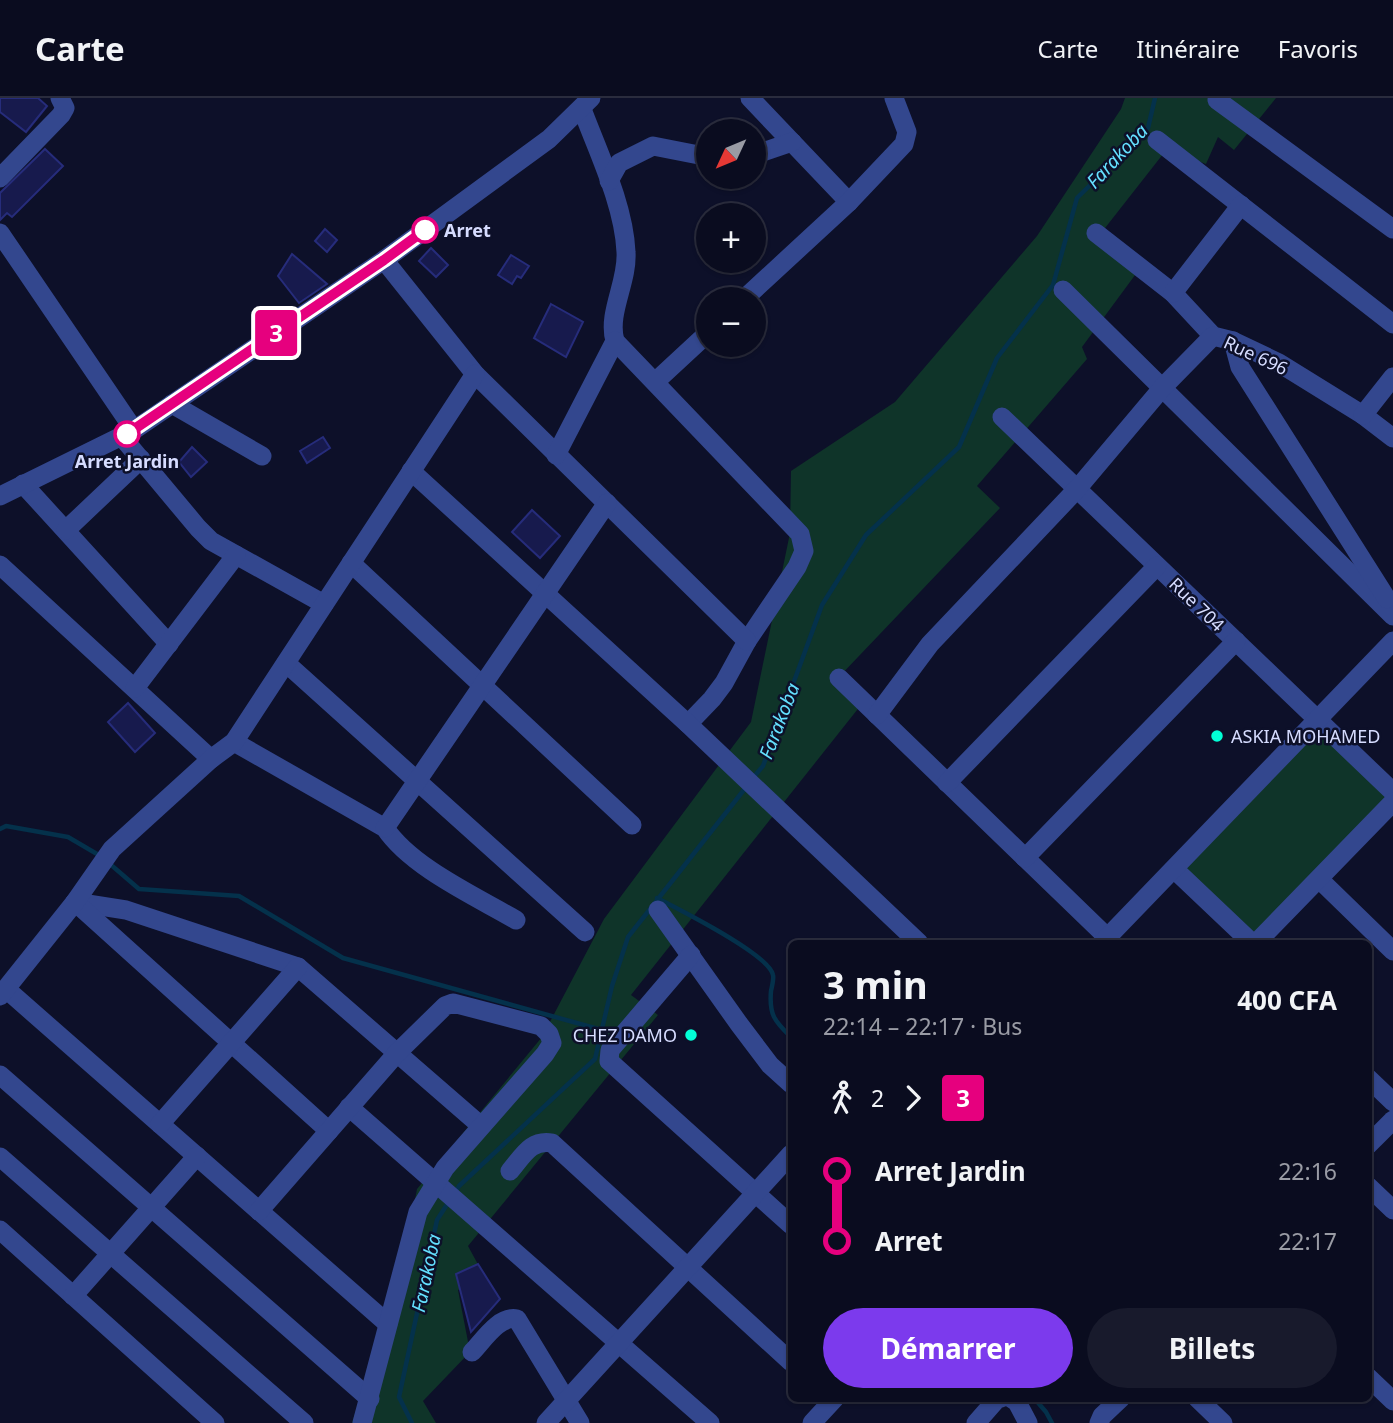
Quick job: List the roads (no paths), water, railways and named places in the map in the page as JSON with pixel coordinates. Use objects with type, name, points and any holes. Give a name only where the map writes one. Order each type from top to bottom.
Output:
[{"type":"street","points":[[0,178],[61,116],[65,108],[60,98]]},
{"type":"street","points":[[750,98],[849,202]]},
{"type":"street","points":[[757,287],[849,202],[904,144],[906,132],[894,98]]},
{"type":"street","points":[[1217,100],[1393,229]]},
{"type":"street","points":[[0,496],[128,433],[172,404],[384,260],[549,138],[586,103],[624,230],[626,255],[622,288],[611,327],[615,341],[800,534],[803,542],[804,551],[797,567],[747,642],[719,691],[688,724]]},
{"type":"street","points":[[1157,140],[1393,324]]},
{"type":"street","points":[[766,151],[792,142]]},
{"type":"street","points":[[609,181],[619,163],[653,146],[696,154]]},
{"type":"street","points":[[1173,293],[1241,205]]},
{"type":"street","points":[[0,233],[128,433],[141,459],[198,528],[211,541],[324,604]]},
{"type":"street","name":"Rue 696","points":[[1096,233],[1173,293],[1213,335],[1233,341],[1279,363],[1363,415],[1393,438]]},
{"type":"street","points":[[384,260],[475,374],[747,642]]},
{"type":"street","points":[[1063,290],[1393,616]]},
{"type":"street","points":[[877,715],[929,644],[1077,489],[1163,387],[1213,335]]},
{"type":"street","points":[[556,454],[615,341]]},
{"type":"street","points":[[1233,341],[1240,367],[1393,609]]},
{"type":"street","points":[[655,382],[696,344]]},
{"type":"street","points":[[388,1324],[160,1124],[3,993],[75,902],[112,849],[211,759],[234,742],[475,374]]},
{"type":"street","points":[[1363,415],[1393,377]]},
{"type":"street","points":[[172,404],[262,456]]},
{"type":"street","name":"Rue 704","points":[[1002,416],[1393,792]]},
{"type":"street","points":[[66,530],[141,459]]},
{"type":"street","points":[[411,471],[688,724],[916,940]]},
{"type":"street","points":[[23,484],[169,644]]},
{"type":"street","points":[[385,828],[607,503]]},
{"type":"street","points":[[135,688],[236,555]]},
{"type":"street","points":[[351,563],[632,825]]},
{"type":"street","points":[[0,565],[211,759]]},
{"type":"street","points":[[947,783],[1157,566]]},
{"type":"street","points":[[1026,858],[1236,641]]},
{"type":"street","points":[[1106,940],[1393,641]]},
{"type":"street","points":[[285,663],[585,932]]},
{"type":"street","points":[[839,678],[1026,858],[1104,940]]},
{"type":"street","points":[[234,742],[385,828],[402,851],[516,920]]},
{"type":"street","points":[[1257,940],[1393,802]]},
{"type":"street","points":[[1174,869],[1251,940]]},
{"type":"street","points":[[1319,879],[1393,951]]},
{"type":"street","points":[[75,902],[126,910],[298,967],[480,1125]]},
{"type":"street","points":[[75,902],[329,1131]]},
{"type":"street","points":[[658,910],[770,1065],[788,1081]]},
{"type":"street","points":[[691,955],[610,1050],[609,1061],[788,1222]]},
{"type":"street","points":[[160,1124],[298,967]]},
{"type":"street","points":[[259,1211],[397,1053],[439,1010],[453,1003],[541,1026],[549,1034],[552,1043],[545,1054],[480,1125],[414,1224],[362,1423]]},
{"type":"street","points":[[0,1075],[370,1399]]},
{"type":"street","points":[[1372,1082],[1393,1101]]},
{"type":"street","points":[[349,1107],[710,1423]]},
{"type":"street","points":[[1372,1141],[1393,1120]]},
{"type":"street","points":[[510,1171],[534,1144],[541,1141],[552,1143],[788,1359]]},
{"type":"street","points":[[73,1296],[197,1156]]},
{"type":"street","points":[[0,1157],[304,1423]]},
{"type":"street","points":[[546,1423],[788,1157]]},
{"type":"street","points":[[1372,1190],[1393,1210]]},
{"type":"street","points":[[0,1230],[215,1423]]},
{"type":"street","points":[[472,1352],[502,1321],[517,1319],[580,1423]]},
{"type":"street","points":[[1372,1381],[1393,1401]]},
{"type":"street","points":[[812,1423],[830,1402]]},
{"type":"street","points":[[976,1423],[997,1402]]},
{"type":"street","points":[[1017,1402],[1028,1423]]},
{"type":"street","points":[[1099,1423],[1102,1416],[1117,1402]]},
{"type":"street","points":[[1201,1402],[1223,1423]]},
{"type":"waterway","name":"Farakoba","points":[[752,779],[763,766],[822,605],[866,535],[959,447],[997,358],[1053,285],[1077,198],[1148,128],[1155,98]]},
{"type":"waterway","name":"Farakoba","points":[[455,1193],[459,1186],[595,1059],[612,986],[628,937],[747,786]]},
{"type":"waterway","points":[[0,829],[6,826],[68,837],[97,854]]},
{"type":"waterway","points":[[110,864],[139,889],[239,896],[343,958],[602,1030]]},
{"type":"waterway","points":[[657,898],[740,944],[768,966],[773,975],[772,1011],[788,1034]]},
{"type":"waterway","name":"Farakoba","points":[[412,1423],[399,1397],[437,1220],[448,1203]]},
{"type":"waterway","points":[[1037,1402],[1052,1423]]},
{"type":"place","name":"Arret","points":[[425,230]]},
{"type":"place","name":"Arret Jardin","points":[[127,434]]},
{"type":"place","name":"ASKIA MOHAMED","points":[[1217,736]]},
{"type":"place","name":"CHEZ DAMO","points":[[691,1035]]}]
